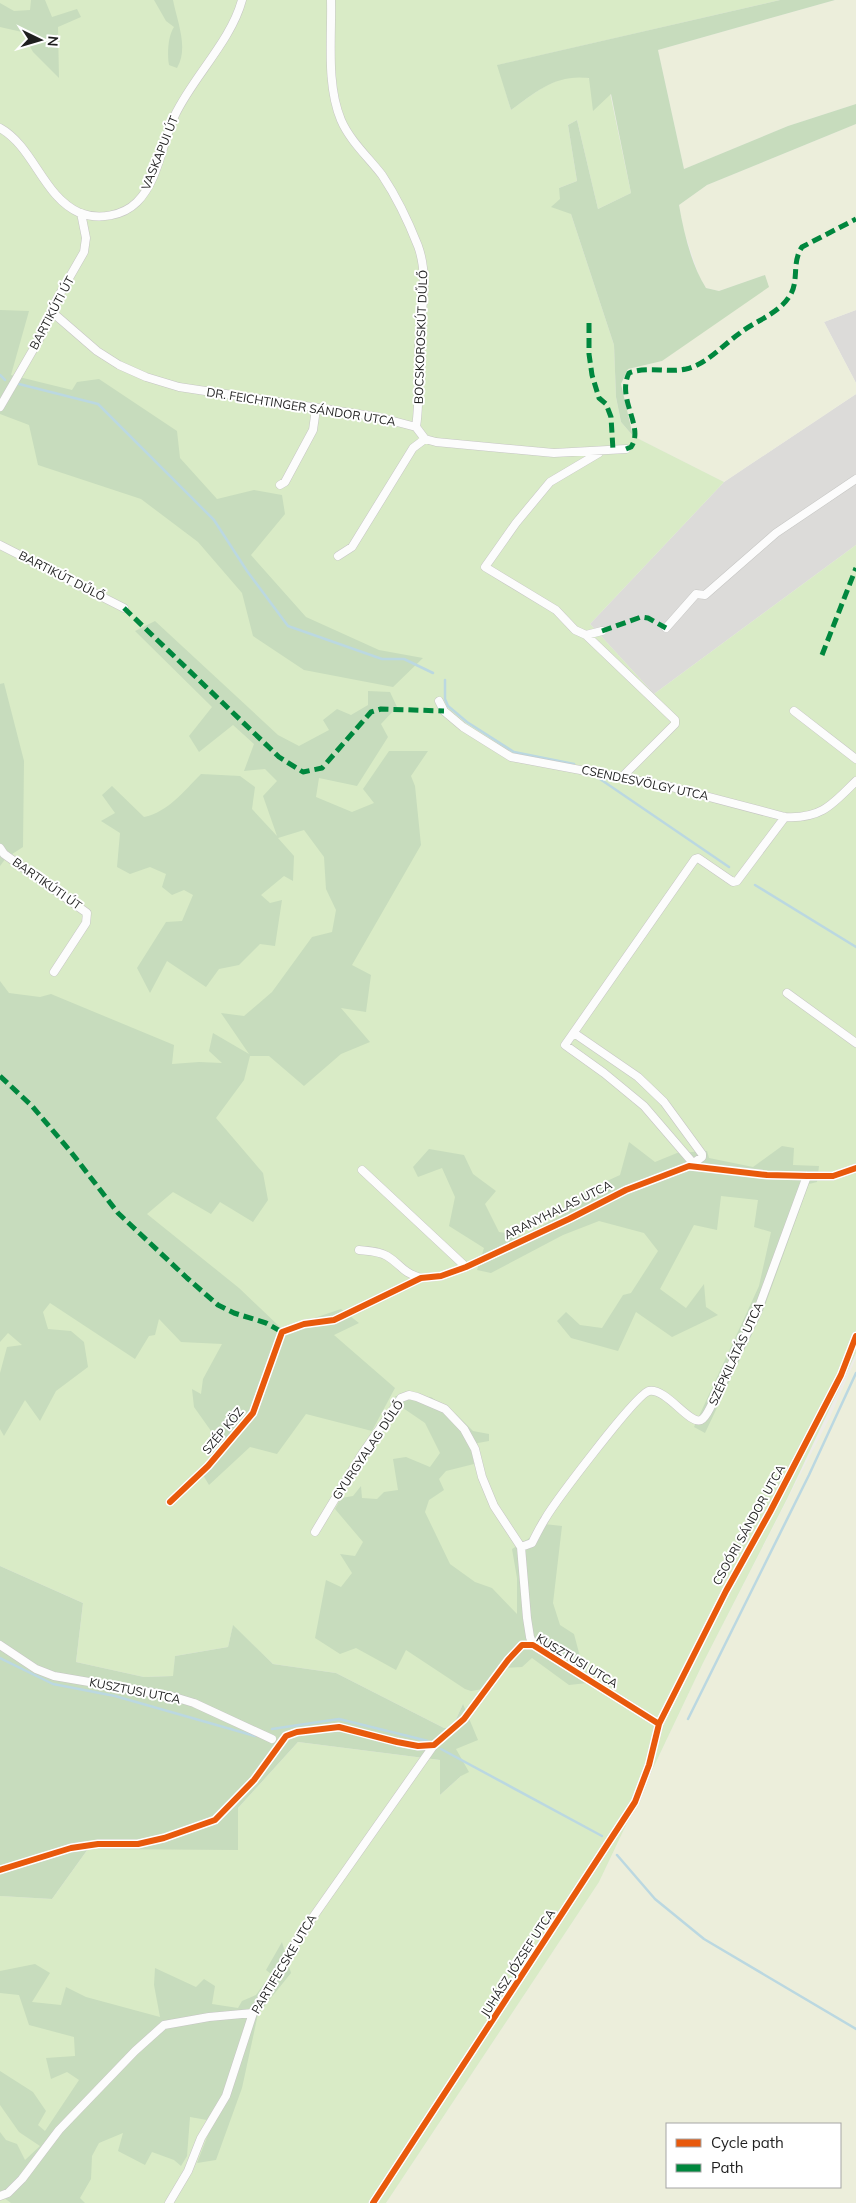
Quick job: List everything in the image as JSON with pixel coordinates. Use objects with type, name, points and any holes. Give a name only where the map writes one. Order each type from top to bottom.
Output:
[{"type":"street","name":"VASKAPUI ÚT","points":[[0,128],[13,138],[60,198],[82,213],[99,216],[115,215],[127,210],[138,202],[152,178],[174,116],[233,22],[242,0]]},
{"type":"street","name":"BOCSKOROSKÚT DŰLŐ","points":[[331,0],[332,69],[335,103],[342,122],[391,190],[418,246],[423,261],[424,278],[416,427]]},
{"type":"street","name":"BARTIKÚTI ÚT","points":[[0,407],[41,336],[84,252],[86,238],[82,213]]},
{"type":"street","name":"DR. FEICHTINGER SÁNDOR UTCA","points":[[52,312],[97,351],[119,365],[146,377],[179,387],[378,417],[416,427]]},
{"type":"street","points":[[280,485],[285,482],[314,430],[316,409]]},
{"type":"street","points":[[416,427],[425,439]]},
{"type":"street","points":[[338,556],[352,547],[413,448],[425,439],[554,453],[601,452],[626,449]]},
{"type":"street","points":[[601,452],[550,482],[516,523],[485,567],[556,610],[575,630],[586,635],[675,720],[675,724],[622,777]]},
{"type":"street","points":[[666,628],[696,594],[705,594],[776,533],[856,479]]},
{"type":"street","name":"BARTIKÚT DŰLŐ","points":[[0,545],[124,608]]},
{"type":"street","points":[[586,635],[602,631]]},
{"type":"street","name":"CSENDESVÖLGY UTCA","points":[[439,702],[444,711],[463,727],[512,757],[622,777],[731,802],[785,817],[799,818],[820,813],[856,781]]},
{"type":"street","points":[[794,711],[856,758]]},
{"type":"street","points":[[574,1033],[631,1072],[664,1102],[702,1154],[691,1165],[644,1106],[604,1073],[565,1045],[695,859],[698,858],[733,882],[737,881],[785,817]]},
{"type":"street","name":"BARTIKÚTI ÚT","points":[[0,848],[4,854],[88,913],[86,923],[54,972]]},
{"type":"street","points":[[787,993],[856,1043]]},
{"type":"street","name":"ARANYHALAS UTCA","points":[[282,1332],[304,1324],[334,1320],[421,1278],[441,1276],[466,1267],[626,1190],[691,1165],[767,1175],[807,1176],[833,1176],[856,1168]]},
{"type":"street","points":[[362,1170],[466,1267]]},
{"type":"street","name":"SZÉPKILÁTÁS UTCA","points":[[521,1547],[532,1543],[565,1489],[627,1411],[645,1393],[655,1392],[663,1394],[692,1418],[698,1421],[702,1420],[710,1408],[756,1314],[807,1176]]},
{"type":"street","points":[[359,1250],[378,1252],[387,1256],[404,1272],[421,1278]]},
{"type":"street","name":"SZÉP KÖZ","points":[[170,1502],[208,1466],[253,1412],[282,1332]]},
{"type":"street","name":"CSOÓRI SÁNDOR UTCA","points":[[659,1724],[726,1591],[770,1512],[836,1384],[856,1336]]},
{"type":"street","name":"GYURGYALAG DŰLŐ","points":[[315,1532],[362,1454],[401,1398],[409,1395],[445,1408],[464,1429],[475,1449],[482,1477],[494,1506],[521,1547],[527,1618],[533,1645]]},
{"type":"street","name":"KUSZTUSI UTCA","points":[[0,1645],[36,1669],[54,1676],[171,1696],[194,1703],[272,1739]]},
{"type":"street","name":"KUSZTUSI UTCA","points":[[434,1745],[464,1719],[508,1660],[522,1645],[533,1645],[659,1724]]},
{"type":"street","name":"JUHÁSZ JÓZSEF UTCA","points":[[373,2203],[635,1802],[649,1766],[659,1724]]},
{"type":"street","points":[[0,1870],[72,1848],[98,1844],[138,1844],[164,1838],[215,1820],[254,1780],[286,1736],[297,1732],[339,1727],[397,1742],[426,1746],[434,1745]]},
{"type":"street","name":"PARTIFECSKE UTCA","points":[[169,2203],[188,2170],[201,2138],[226,2096],[253,2013],[299,1937],[434,1745]]},
{"type":"street","points":[[0,2196],[8,2192],[22,2179],[59,2130],[135,2051],[164,2025],[209,2017],[253,2013]]},
{"type":"shaded area","points":[[856,310],[856,383],[824,322]]},
{"type":"shaded area","points":[[856,394],[856,545],[654,694],[590,624],[724,482]]},
{"type":"green space","points":[[0,0],[780,0],[498,65],[511,110],[547,85],[578,76],[591,79],[610,93],[631,193],[598,209],[577,120],[568,125],[577,181],[559,188],[571,214],[614,345],[616,397],[621,422],[633,436],[724,482],[590,624],[654,694],[856,545],[856,1353],[787,1499],[703,1663],[599,1882],[386,2203],[0,2203],[0,1896],[52,1899],[88,1849],[238,1808],[298,1742],[440,1760],[440,1795],[461,1776],[456,1749],[463,1704],[452,1728],[444,1728],[336,1673],[273,1664],[233,1626],[228,1647],[175,1656],[174,1676],[144,1677],[76,1662],[83,1603],[0,1566]]},
{"type":"green space","points":[[31,0],[45,0],[52,17],[77,9],[81,17],[58,27],[59,78],[33,52],[22,32],[0,27],[0,3],[14,11],[30,10]]},
{"type":"green space","points":[[154,0],[173,0],[182,43],[182,52],[177,68],[169,65],[168,61],[169,40],[174,27],[166,21]]},
{"type":"green space","points":[[780,0],[835,0],[658,50],[684,169],[788,126],[856,104],[856,124],[707,185],[679,205],[692,259],[706,288],[719,291],[765,275],[769,287],[662,361],[628,369],[621,384],[633,436],[621,422],[616,397],[614,345],[571,214],[551,207],[560,199],[559,188],[577,181],[568,125],[577,120],[598,209],[631,193],[611,94],[593,111],[589,78],[577,77],[547,85],[511,110],[497,65]]},
{"type":"green space","points":[[835,0],[856,0],[856,104],[788,126],[684,169],[658,50]]},
{"type":"green space","points":[[856,124],[856,310],[824,322],[856,383],[856,394],[724,482],[633,436],[621,384],[628,369],[662,361],[694,338],[765,275],[719,291],[706,288],[699,276],[684,231],[679,205],[707,185]]},
{"type":"green space","points":[[0,310],[29,311],[11,375],[72,390],[77,382],[99,379],[177,431],[180,458],[217,499],[254,490],[282,495],[285,514],[251,555],[306,617],[379,650],[423,658],[393,687],[304,670],[253,636],[242,593],[198,542],[141,499],[38,465],[29,425],[0,414]]},
{"type":"green space","points":[[155,621],[278,735],[299,746],[329,730],[323,720],[337,709],[351,715],[368,705],[368,691],[390,692],[397,707],[381,724],[388,737],[357,786],[319,778],[316,797],[352,812],[374,803],[363,789],[389,751],[428,751],[411,776],[415,786],[421,845],[352,965],[371,975],[366,1012],[341,1008],[370,1042],[341,1054],[304,1086],[269,1056],[250,1056],[244,1080],[216,1118],[263,1173],[268,1200],[253,1222],[220,1202],[211,1214],[173,1192],[147,1214],[239,1288],[282,1329],[341,1309],[359,1323],[334,1335],[395,1388],[372,1431],[306,1414],[277,1454],[250,1447],[209,1485],[200,1470],[221,1445],[194,1407],[192,1389],[201,1394],[203,1379],[222,1344],[181,1342],[159,1319],[155,1335],[149,1336],[135,1359],[50,1303],[43,1312],[48,1329],[71,1331],[84,1342],[88,1367],[56,1391],[40,1421],[25,1400],[4,1436],[0,1429],[0,1373],[7,1347],[22,1345],[8,1333],[0,1342],[0,981],[9,993],[40,997],[51,994],[174,1045],[172,1064],[222,1063],[209,1051],[213,1033],[249,1054],[221,1013],[244,1016],[272,992],[312,937],[332,932],[336,910],[326,889],[324,857],[304,830],[278,838],[294,856],[293,881],[284,876],[261,895],[270,903],[282,900],[275,946],[260,944],[239,965],[219,969],[206,987],[167,961],[150,993],[137,968],[166,922],[182,921],[193,895],[184,890],[172,895],[162,887],[166,874],[150,867],[130,874],[117,867],[120,833],[101,821],[115,813],[102,795],[112,786],[144,817],[161,811],[168,806],[201,774],[240,776],[255,787],[252,809],[277,836],[263,796],[277,781],[265,769],[244,771],[254,744],[233,725],[199,752],[189,736],[212,707],[135,631]]},
{"type":"green space","points":[[4,683],[24,761],[23,847],[6,858],[0,866],[0,684]]},
{"type":"green space","points":[[629,1142],[655,1162],[677,1153],[707,1151],[709,1158],[753,1167],[782,1146],[794,1148],[793,1165],[819,1166],[817,1182],[809,1184],[763,1311],[705,1433],[694,1427],[759,1286],[771,1232],[754,1227],[758,1200],[721,1196],[717,1230],[694,1225],[660,1289],[686,1308],[704,1284],[706,1307],[718,1315],[672,1337],[636,1312],[618,1351],[571,1338],[557,1321],[566,1312],[580,1325],[602,1328],[623,1295],[631,1293],[658,1251],[644,1233],[599,1221],[563,1235],[491,1273],[477,1270],[484,1248],[449,1226],[455,1197],[442,1168],[418,1177],[413,1167],[429,1149],[464,1155],[473,1174],[496,1191],[485,1204],[499,1232],[523,1236],[562,1215],[583,1192],[620,1175]]},
{"type":"green space","points":[[856,1358],[856,2203],[386,2203],[599,1882],[703,1663],[830,1417]]},
{"type":"green space","points":[[395,1396],[431,1397],[457,1415],[473,1431],[489,1434],[489,1441],[478,1443],[471,1447],[474,1464],[446,1471],[439,1479],[444,1490],[429,1500],[425,1512],[450,1564],[475,1582],[492,1588],[517,1614],[517,1578],[512,1549],[534,1535],[544,1524],[562,1526],[553,1603],[560,1625],[574,1634],[587,1683],[569,1685],[532,1658],[522,1667],[500,1668],[483,1689],[471,1691],[465,1689],[406,1650],[396,1670],[356,1648],[340,1654],[315,1638],[326,1580],[341,1587],[352,1573],[340,1554],[355,1556],[363,1542],[335,1509],[341,1498],[353,1496],[361,1486],[362,1498],[377,1499],[384,1492],[398,1490],[393,1459],[406,1457],[430,1467],[440,1453],[425,1423],[403,1408]]},
{"type":"green space","points":[[0,1566],[83,1603],[76,1662],[144,1677],[173,1676],[175,1656],[228,1647],[233,1625],[273,1664],[336,1673],[444,1728],[452,1728],[463,1704],[478,1740],[456,1749],[469,1772],[461,1776],[440,1795],[440,1760],[298,1742],[238,1808],[238,1850],[88,1849],[52,1899],[0,1896]]},
{"type":"green space","points":[[282,1942],[291,1973],[258,2014],[242,2088],[216,2160],[197,2163],[209,2132],[216,2106],[207,2120],[190,2117],[187,2156],[181,2166],[174,2160],[152,2152],[145,2165],[118,2151],[123,2133],[99,2143],[92,2156],[91,2179],[80,2198],[85,2203],[11,2203],[0,2195],[0,2132],[6,2140],[17,2144],[25,2160],[40,2146],[19,2132],[0,2105],[0,2071],[33,2092],[46,2111],[38,2125],[45,2131],[79,2080],[67,2072],[51,2079],[46,2058],[75,2056],[74,2037],[29,2025],[19,1995],[0,1993],[0,1971],[35,1964],[50,1973],[32,2002],[61,2005],[66,1987],[86,1997],[160,2017],[154,1985],[155,1968],[196,1987],[204,1979],[215,1986],[212,2004],[238,2008],[242,2001],[256,1995],[271,1974],[266,1970]]},
{"type":"waterway","points":[[0,375],[5,380]]},
{"type":"waterway","points":[[19,384],[98,404],[214,520],[247,571],[288,626],[382,659],[404,659],[433,673]]},
{"type":"waterway","points":[[445,680],[445,699],[448,706],[467,722],[514,752],[574,764]]},
{"type":"waterway","points":[[600,779],[729,867]]},
{"type":"waterway","points":[[755,885],[856,947]]},
{"type":"waterway","points":[[688,1719],[809,1475],[856,1373]]},
{"type":"waterway","points":[[0,1658],[53,1684],[115,1696],[255,1736]]},
{"type":"waterway","points":[[272,1729],[339,1719],[428,1741]]},
{"type":"waterway","points":[[441,1749],[602,1836]]},
{"type":"waterway","points":[[617,1855],[655,1899],[704,1939],[856,2029]]},
{"type":"marked path","points":[[626,449],[631,447],[635,431],[626,393],[629,373],[643,370],[686,369],[708,359],[740,333],[773,313],[784,303],[794,285],[797,259],[802,247],[856,219]]},
{"type":"marked path","points":[[589,323],[589,354],[592,375],[599,398],[606,404],[611,417],[613,450]]},
{"type":"marked path","points":[[822,655],[856,568]]},
{"type":"marked path","points":[[124,608],[279,757],[303,772],[322,768],[371,712],[381,709],[444,711]]},
{"type":"marked path","points":[[602,631],[641,617],[648,618],[666,628]]},
{"type":"marked path","points":[[0,1076],[32,1106],[71,1152],[118,1213],[187,1278],[218,1305],[234,1313],[266,1323],[282,1332]]},
{"type":"cycle path","points":[[170,1502],[208,1466],[253,1413],[282,1332],[304,1324],[334,1320],[421,1278],[441,1276],[466,1267],[626,1190],[689,1166],[767,1175],[807,1176],[833,1176],[856,1168]]},
{"type":"cycle path","points":[[373,2203],[635,1802],[649,1765],[659,1724],[726,1591],[770,1512],[841,1375],[856,1336]]},
{"type":"cycle path","points":[[0,1870],[71,1848],[98,1844],[138,1844],[164,1838],[215,1820],[254,1780],[286,1736],[297,1732],[339,1727],[418,1746],[434,1745],[464,1719],[508,1660],[522,1645],[533,1645],[659,1724]]}]
